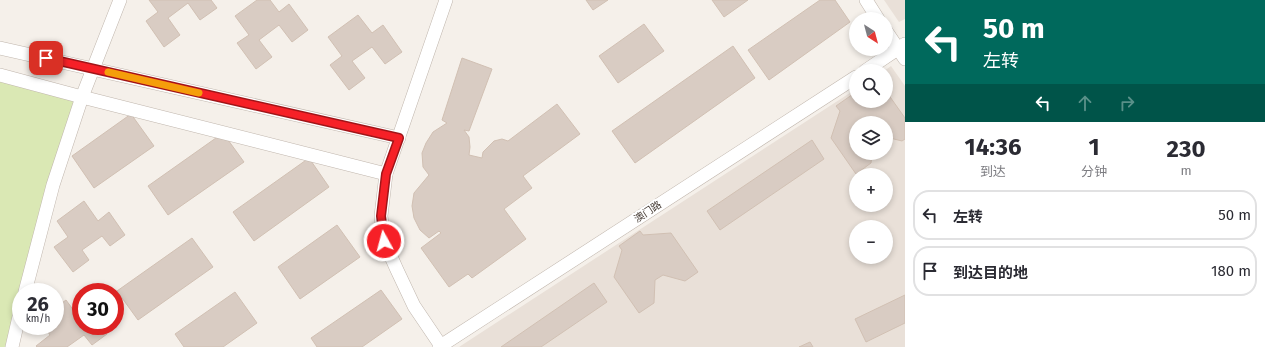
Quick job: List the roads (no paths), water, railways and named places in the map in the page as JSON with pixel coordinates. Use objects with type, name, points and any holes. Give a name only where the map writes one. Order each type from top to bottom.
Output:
[{"type":"street","points":[[27,283],[53,185],[82,97],[120,0]]},
{"type":"street","points":[[440,347],[414,306],[384,241],[381,216],[386,174],[446,0]]},
{"type":"street","points":[[866,0],[874,12]]},
{"type":"street","points":[[878,64],[903,51],[893,39]]},
{"type":"street","points":[[0,48],[399,138]]},
{"type":"street","points":[[0,75],[386,174]]},
{"type":"street","name":"澳门路","points":[[440,347],[849,82]]},
{"type":"street","points":[[12,347],[15,335]]}]
